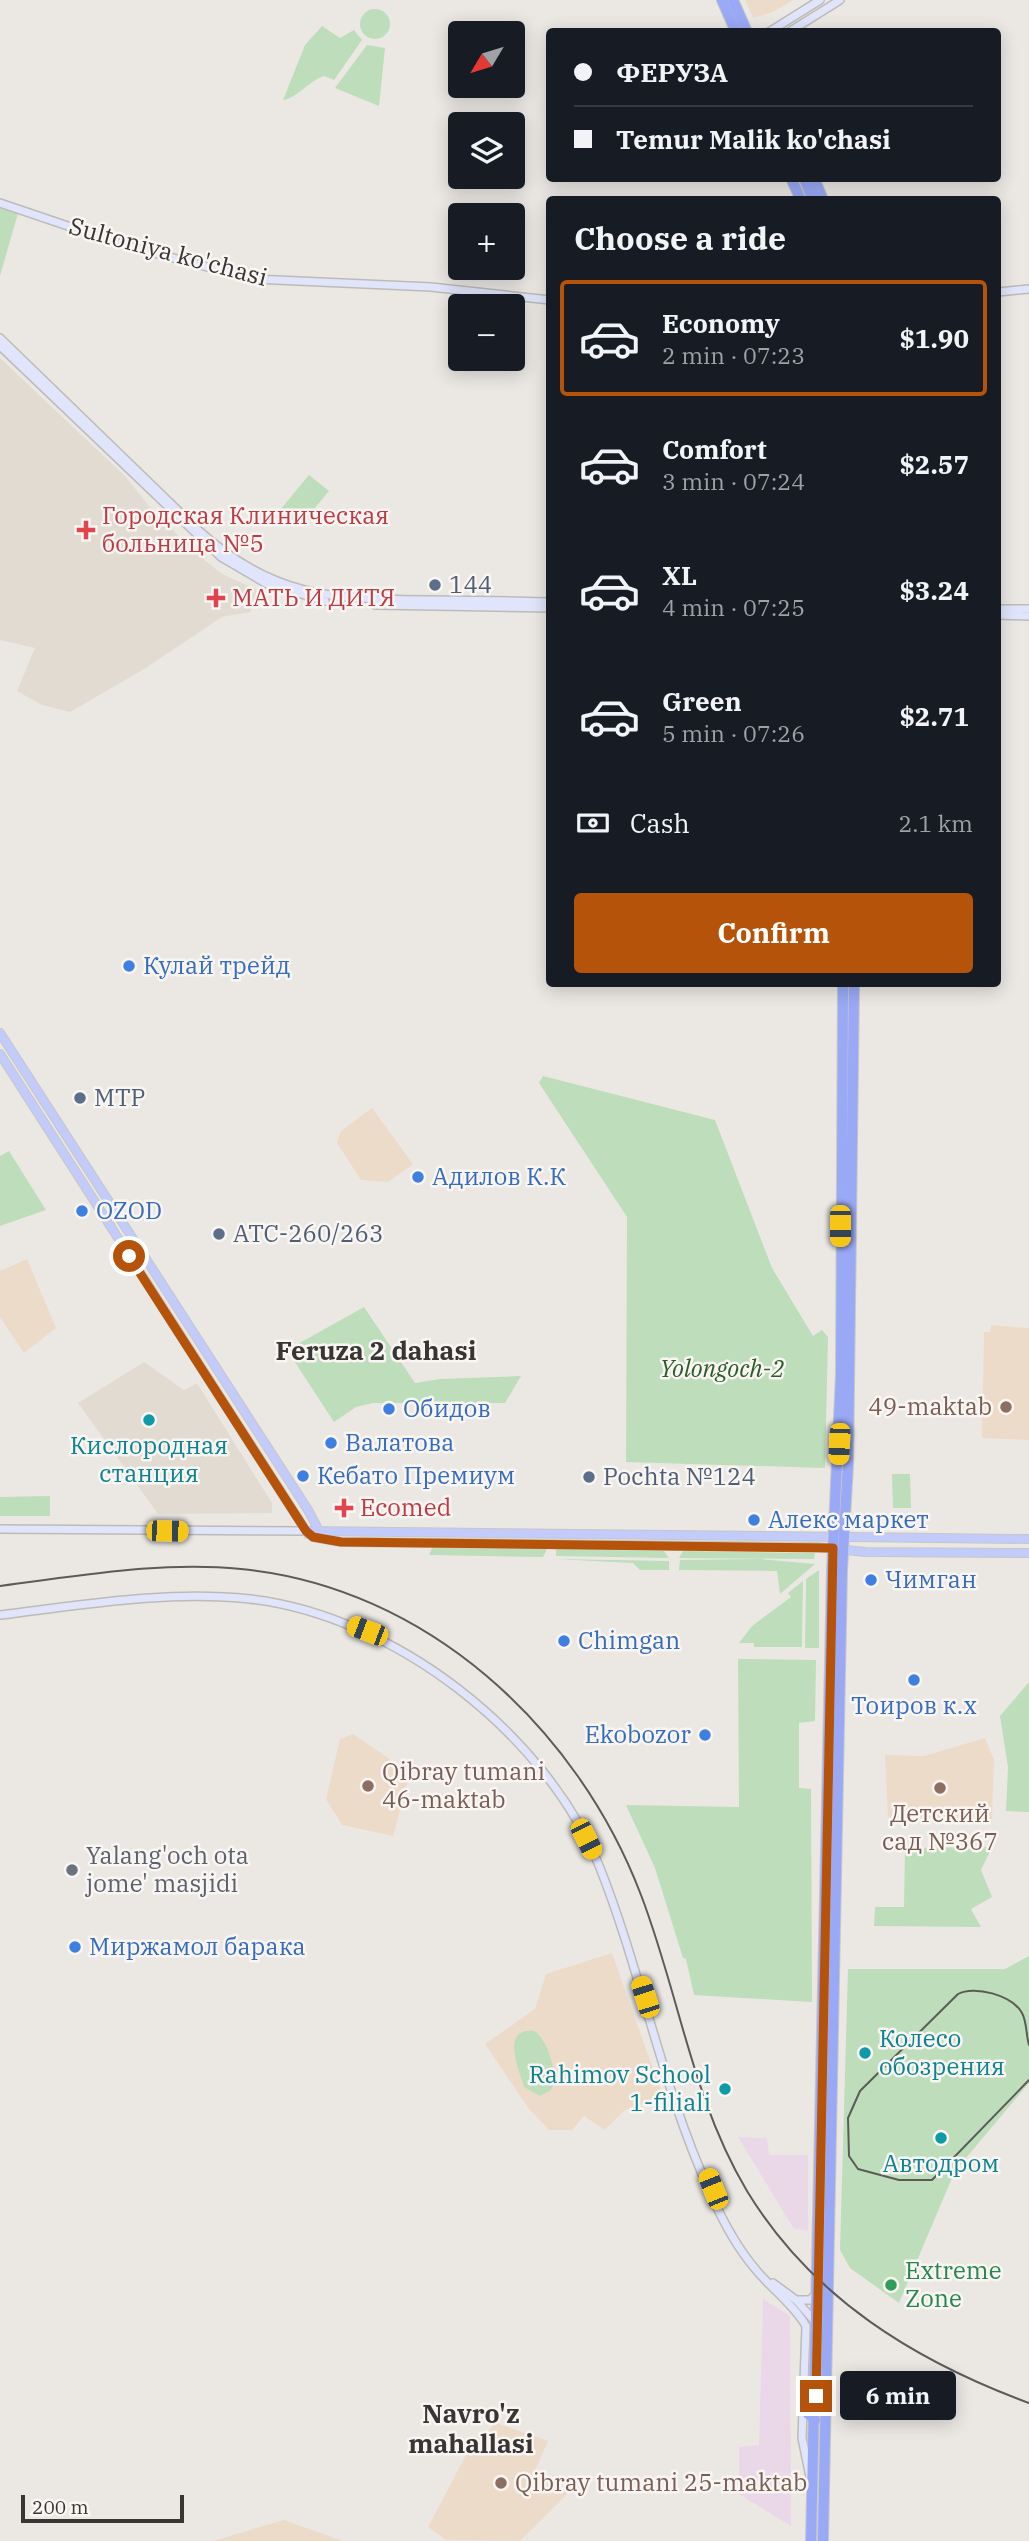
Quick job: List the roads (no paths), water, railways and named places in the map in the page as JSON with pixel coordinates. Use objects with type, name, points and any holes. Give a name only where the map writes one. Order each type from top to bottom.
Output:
[{"type":"highway","points":[[722,0],[734,28]]},
{"type":"highway","points":[[733,0],[746,28]]},
{"type":"highway","points":[[839,1537],[843,987]]},
{"type":"highway","points":[[811,2541],[815,2420],[822,2326],[838,1549],[850,1349],[853,987]]},
{"type":"highway","points":[[823,2541],[826,2414],[818,2291],[831,1925]]},
{"type":"highway","points":[[804,2402],[808,2415],[815,2420]]},
{"type":"highway","points":[[815,2420],[826,2414]]},
{"type":"main road","points":[[775,28],[820,0],[825,9]]},
{"type":"main road","points":[[795,28],[840,0]]},
{"type":"main road","name":"Sultoniya ko'chasi","points":[[0,203],[124,246],[253,279],[388,284],[546,300]]},
{"type":"main road","points":[[1001,292],[1029,289]]},
{"type":"main road","points":[[0,338],[204,535],[231,558],[261,576],[302,591],[342,598],[546,602]]},
{"type":"main road","points":[[0,346],[194,533],[228,562],[258,580],[300,596],[341,603],[546,608]]},
{"type":"main road","points":[[1001,609],[1029,609]]},
{"type":"main road","points":[[1001,615],[1029,615]]},
{"type":"main road","points":[[0,1033],[320,1532]]},
{"type":"main road","points":[[0,1054],[306,1531]]},
{"type":"main road","points":[[17,1080],[26,1074]]},
{"type":"main road","points":[[224,1402],[231,1403],[234,1396]]},
{"type":"main road","points":[[275,1532],[291,1526],[294,1512]]},
{"type":"main road","points":[[0,1530],[320,1532],[1029,1553]]},
{"type":"main road","points":[[275,1532],[340,1530],[1029,1539]]},
{"type":"main road","points":[[730,1535],[730,1546]]},
{"type":"main road","points":[[986,1539],[986,1553]]},
{"type":"main road","points":[[0,1613],[137,1596],[217,1594],[267,1599],[321,1614],[382,1637],[440,1671],[477,1701],[526,1750],[569,1805],[588,1838],[607,1880],[679,2103],[713,2189],[758,2267],[822,2326]]},
{"type":"main road","points":[[0,1613],[177,1597],[269,1602],[341,1623],[398,1647],[439,1673],[502,1727],[567,1807],[594,1853],[625,1939],[671,2094],[719,2211],[755,2270],[805,2324],[803,2446],[813,2487]]},
{"type":"main road","points":[[796,2300],[810,2300],[818,2291]]},
{"type":"railway","points":[[0,1586],[120,1571],[180,1567],[241,1569],[309,1581],[373,1604],[432,1636],[486,1676],[535,1723],[578,1776],[613,1833],[641,1895],[654,1932],[699,2083],[713,2120],[747,2191],[773,2229],[802,2263],[835,2294],[870,2321],[907,2346],[946,2367],[1029,2403]]},
{"type":"railway","points":[[1029,2045],[1024,2017],[1010,2001],[983,1991],[965,1991],[958,1994],[860,2091],[848,2118],[849,2156],[858,2169],[899,2180],[932,2180],[1029,2080]]},
{"type":"place","name":"Городская Клиническая больница №5","points":[[86,530]]},
{"type":"place","name":"144","points":[[435,585]]},
{"type":"place","name":"МАТЬ И ДИТЯ","points":[[216,598]]},
{"type":"place","name":"Кулай трейд","points":[[129,966]]},
{"type":"place","name":"MTP","points":[[80,1098]]},
{"type":"place","name":"Адилов К.К","points":[[418,1177]]},
{"type":"place","name":"OZOD","points":[[82,1211]]},
{"type":"place","name":"АТС-260/263","points":[[219,1234]]},
{"type":"place","name":"49-maktab","points":[[1006,1407]]},
{"type":"place","name":"Обидов","points":[[389,1409]]},
{"type":"place","name":"Кислородная станция","points":[[149,1420]]},
{"type":"place","name":"Валатова","points":[[331,1443]]},
{"type":"place","name":"Кебато Премиум","points":[[303,1476]]},
{"type":"place","name":"Pochta №124","points":[[589,1477]]},
{"type":"place","name":"Ecomed","points":[[344,1508]]},
{"type":"place","name":"Алекс маркет","points":[[754,1520]]},
{"type":"place","name":"Чимган","points":[[871,1580]]},
{"type":"place","name":"Chimgan","points":[[564,1641]]},
{"type":"place","name":"Тоиров к.х","points":[[914,1680]]},
{"type":"place","name":"Ekobozor","points":[[705,1735]]},
{"type":"place","name":"Qibray tumani 46-maktab","points":[[368,1786]]},
{"type":"place","name":"Детский сад №367","points":[[940,1788]]},
{"type":"place","name":"Yalang'och ota jome' masjidi","points":[[72,1870]]},
{"type":"place","name":"Миржамол барака","points":[[75,1947]]},
{"type":"place","name":"Колесо обозрения","points":[[865,2053]]},
{"type":"place","name":"Rahimov School 1-filiali","points":[[725,2089]]},
{"type":"place","name":"Автодром","points":[[941,2138]]},
{"type":"place","name":"Extreme Zone","points":[[891,2285]]},
{"type":"place","name":"Qibray tumani 25-maktab","points":[[501,2483]]},
{"type":"district","name":"Feruza 2 dahasi","points":[[376,1351]]},
{"type":"district","name":"Navro'z mahallasi","points":[[471,2429]]},
{"type":"park label","name":"Yolongoch-2","points":[[722,1369]]}]
